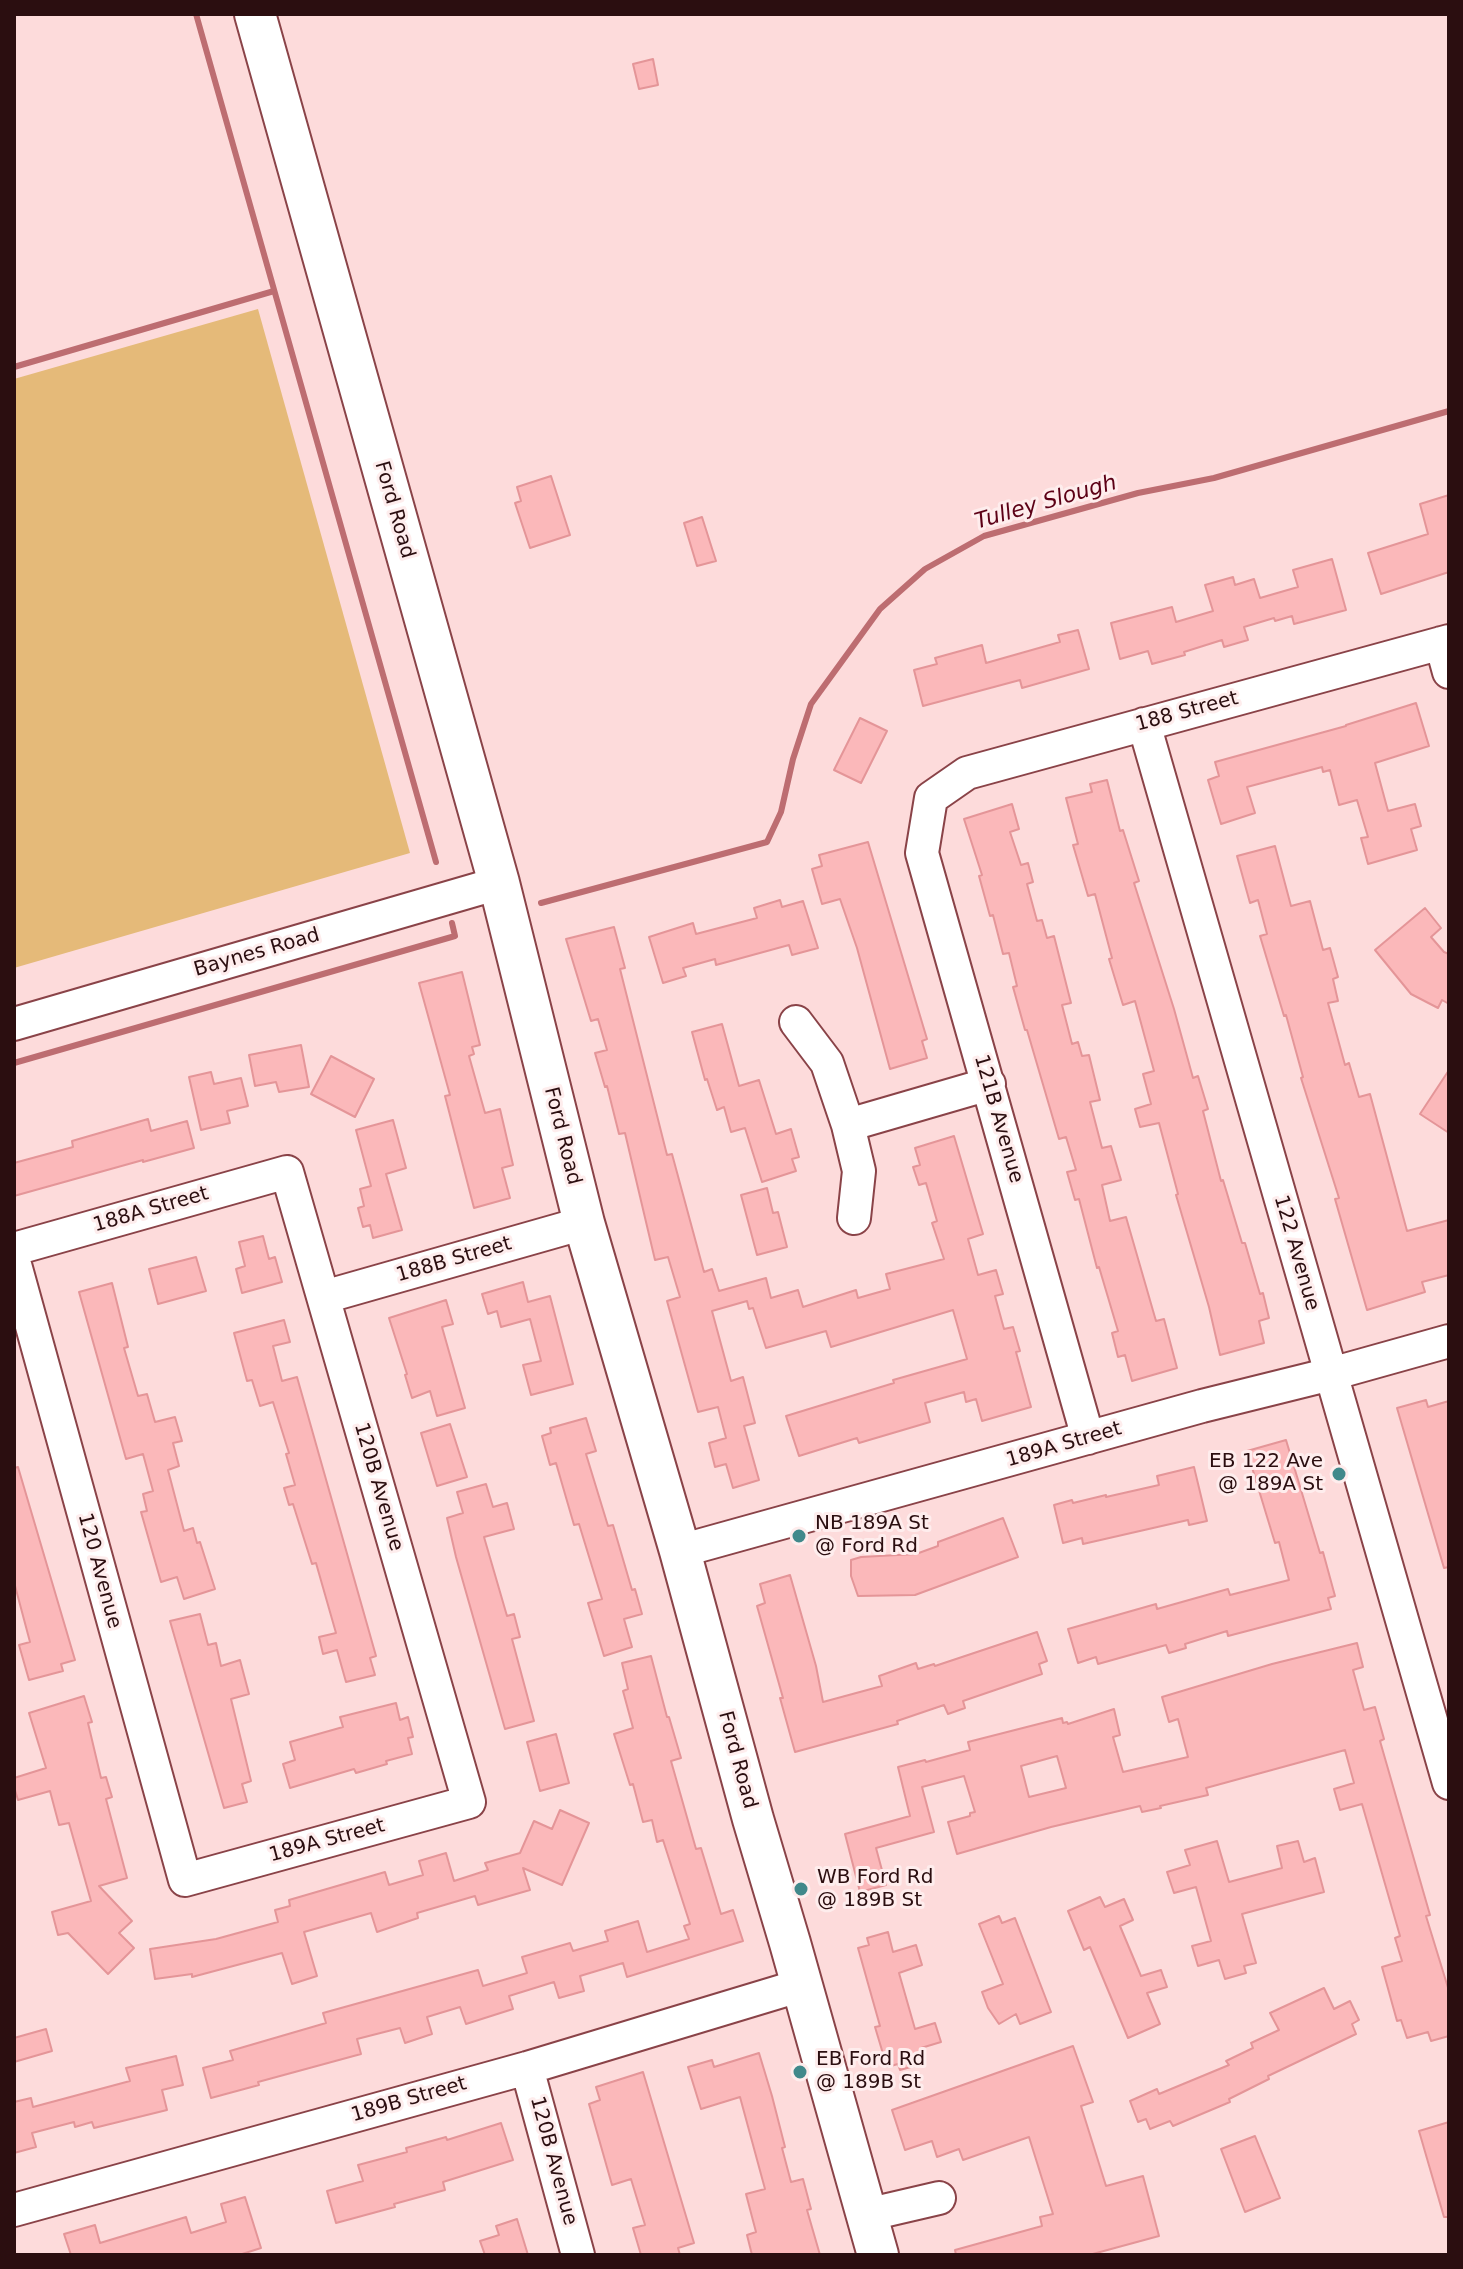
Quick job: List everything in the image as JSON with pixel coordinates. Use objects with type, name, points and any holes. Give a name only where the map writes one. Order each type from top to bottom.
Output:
[{"type":"main road","name":"Ford Road","points":[[255,14],[499,883],[584,1223],[680,1551],[878,2255]]},
{"type":"street","name":"188 Street","points":[[931,798],[967,773],[1144,724],[1446,652]]},
{"type":"street","name":"122 Avenue","points":[[1144,724],[1449,1783]]},
{"type":"street","name":"121B Avenue","points":[[931,798],[922,853],[1088,1438]]},
{"type":"street","name":"Baynes Road","points":[[14,1024],[499,883]]},
{"type":"street","points":[[796,1022],[827,1063],[848,1125],[859,1171],[854,1218]]},
{"type":"street","points":[[848,1125],[989,1084]]},
{"type":"street","name":"188A Street","points":[[14,1249],[287,1172]]},
{"type":"street","name":"120B Avenue","points":[[287,1172],[469,1802]]},
{"type":"street","name":"188B Street","points":[[324,1297],[584,1223]]},
{"type":"street","name":"120 Avenue","points":[[14,1261],[185,1880]]},
{"type":"street","name":"189A Street","points":[[680,1551],[1449,1341]]},
{"type":"street","name":"189A Street","points":[[185,1880],[469,1802]]},
{"type":"street","name":"189B Street","points":[[14,2210],[527,2068],[802,1985]]},
{"type":"street","name":"120B Avenue","points":[[527,2068],[578,2255]]},
{"type":"street","points":[[866,2215],[939,2198]]},
{"type":"shaded area","points":[[258,309],[410,853],[14,968],[14,379]]},
{"type":"building","points":[[653,59],[658,85],[639,89],[633,64]]},
{"type":"building","points":[[551,476],[570,535],[530,548],[515,503],[521,501],[517,487]]},
{"type":"building","points":[[1449,495],[1449,572],[1381,594],[1368,553],[1428,534],[1420,504]]},
{"type":"building","points":[[702,517],[716,561],[697,566],[684,523]]},
{"type":"building","points":[[1332,559],[1346,610],[1294,624],[1292,616],[1275,621],[1274,618],[1244,627],[1248,640],[1224,647],[1222,640],[1152,664],[1148,651],[1120,659],[1111,623],[1172,607],[1176,622],[1213,611],[1205,585],[1233,577],[1235,585],[1254,579],[1260,598],[1298,587],[1293,570]]},
{"type":"building","points":[[1078,630],[1089,669],[1022,688],[1020,680],[923,706],[914,670],[937,664],[935,658],[982,645],[986,663],[1060,642],[1058,635]]},
{"type":"building","points":[[1416,703],[1429,746],[1375,763],[1388,811],[1415,804],[1421,826],[1411,829],[1417,850],[1368,864],[1361,838],[1368,837],[1357,800],[1339,805],[1330,770],[1323,772],[1322,767],[1247,787],[1255,813],[1221,824],[1208,780],[1219,776],[1215,762]]},
{"type":"building","points":[[860,718],[887,731],[861,783],[834,770]]},
{"type":"building","points":[[1107,780],[1120,831],[1123,830],[1139,881],[1134,883],[1193,1078],[1198,1076],[1208,1109],[1203,1111],[1221,1181],[1242,1243],[1245,1243],[1260,1294],[1263,1293],[1269,1318],[1259,1321],[1264,1343],[1220,1355],[1159,1123],[1140,1127],[1135,1109],[1151,1104],[1143,1074],[1154,1071],[1135,1001],[1123,1005],[1095,894],[1088,896],[1073,845],[1078,844],[1066,798],[1092,792],[1090,784]]},
{"type":"building","points":[[1012,804],[1019,829],[1010,832],[1021,865],[1028,863],[1033,882],[1027,884],[1037,921],[1042,920],[1047,938],[1054,936],[1071,1003],[1062,1005],[1072,1044],[1078,1042],[1082,1056],[1089,1055],[1100,1100],[1090,1102],[1102,1148],[1111,1146],[1121,1180],[1102,1185],[1110,1221],[1126,1217],[1156,1321],[1164,1319],[1177,1368],[1132,1381],[1125,1355],[1118,1357],[1112,1333],[1118,1331],[1079,1199],[1075,1200],[1067,1172],[1076,1170],[1066,1137],[1059,1139],[1013,987],[1017,986],[1009,953],[1003,954],[993,915],[990,916],[979,876],[982,875],[964,819]]},
{"type":"building","points":[[868,842],[927,1039],[922,1041],[927,1058],[890,1069],[857,948],[840,899],[822,904],[812,869],[822,866],[819,855]]},
{"type":"building","points":[[1275,846],[1291,906],[1310,901],[1323,950],[1330,948],[1338,977],[1333,979],[1338,1001],[1328,1003],[1345,1065],[1349,1063],[1359,1097],[1370,1094],[1407,1231],[1449,1220],[1449,1275],[1422,1282],[1425,1292],[1367,1310],[1335,1199],[1339,1198],[1260,936],[1267,934],[1258,900],[1250,903],[1237,856]]},
{"type":"building","points":[[780,900],[782,907],[803,901],[818,948],[792,955],[789,945],[716,965],[715,959],[683,968],[686,976],[663,983],[649,937],[693,923],[696,934],[757,918],[754,908]]},
{"type":"building","points":[[1425,908],[1441,928],[1431,937],[1449,954],[1449,1004],[1442,1000],[1438,1008],[1411,994],[1375,950]]},
{"type":"building","points":[[614,927],[625,968],[620,969],[667,1155],[672,1154],[704,1272],[712,1269],[719,1291],[766,1278],[771,1298],[798,1290],[803,1307],[856,1290],[858,1298],[890,1289],[886,1274],[944,1259],[932,1223],[937,1221],[926,1183],[919,1185],[913,1167],[920,1165],[915,1148],[954,1136],[983,1234],[968,1239],[978,1275],[996,1270],[1003,1294],[995,1296],[1004,1329],[1013,1327],[1020,1351],[1016,1352],[1031,1407],[982,1421],[976,1399],[966,1402],[964,1392],[925,1403],[930,1422],[859,1443],[857,1438],[799,1456],[786,1416],[967,1359],[953,1310],[831,1347],[826,1331],[766,1348],[753,1308],[749,1309],[747,1301],[712,1311],[731,1381],[743,1377],[755,1423],[744,1426],[759,1480],[733,1488],[726,1464],[715,1467],[709,1443],[726,1438],[718,1407],[698,1412],[667,1301],[680,1297],[668,1257],[655,1260],[625,1133],[619,1134],[595,1053],[607,1050],[598,1019],[591,1021],[566,939]]},
{"type":"building","points":[[462,972],[480,1045],[472,1047],[474,1054],[469,1056],[485,1113],[500,1109],[513,1165],[502,1168],[510,1198],[474,1208],[445,1096],[450,1095],[419,983]]},
{"type":"building","points":[[722,1024],[739,1086],[759,1080],[776,1134],[791,1129],[799,1157],[792,1159],[796,1171],[762,1182],[745,1128],[731,1132],[724,1107],[717,1110],[692,1032]]},
{"type":"building","points":[[301,1045],[309,1087],[279,1092],[276,1082],[255,1086],[249,1055]]},
{"type":"building","points":[[331,1056],[374,1079],[355,1117],[311,1094]]},
{"type":"building","points":[[1449,1070],[1449,1133],[1420,1114]]},
{"type":"building","points":[[211,1072],[214,1084],[241,1078],[248,1106],[227,1111],[230,1123],[201,1130],[189,1077]]},
{"type":"building","points":[[148,1119],[151,1131],[187,1121],[194,1148],[14,1196],[14,1163],[73,1147],[72,1141]]},
{"type":"building","points":[[393,1120],[406,1168],[386,1174],[402,1230],[373,1238],[370,1225],[363,1227],[358,1208],[364,1206],[360,1189],[371,1186],[356,1130]]},
{"type":"building","points":[[767,1188],[773,1213],[778,1212],[787,1247],[757,1255],[741,1195]]},
{"type":"building","points":[[263,1236],[269,1259],[275,1257],[282,1282],[242,1293],[236,1269],[245,1266],[239,1242]]},
{"type":"building","points":[[196,1257],[206,1291],[158,1304],[149,1269]]},
{"type":"building","points":[[523,1282],[528,1302],[550,1296],[573,1384],[531,1395],[523,1365],[541,1361],[530,1319],[501,1327],[497,1311],[488,1314],[482,1294]]},
{"type":"building","points":[[112,1283],[128,1347],[124,1348],[138,1396],[147,1394],[155,1422],[175,1417],[182,1441],[173,1443],[179,1466],[168,1470],[184,1531],[193,1528],[215,1589],[184,1599],[177,1577],[161,1582],[141,1512],[147,1511],[143,1494],[153,1491],[143,1454],[126,1459],[79,1292]]},
{"type":"building","points":[[446,1300],[453,1324],[442,1327],[465,1408],[437,1416],[430,1391],[412,1398],[389,1318]]},
{"type":"building","points":[[284,1320],[290,1342],[273,1346],[282,1381],[297,1377],[376,1656],[370,1658],[375,1675],[346,1682],[337,1650],[323,1654],[319,1637],[336,1633],[316,1563],[312,1564],[293,1504],[289,1505],[284,1488],[295,1485],[273,1402],[260,1406],[252,1380],[247,1381],[234,1333]]},
{"type":"building","points":[[1426,1400],[1428,1407],[1449,1401],[1449,1567],[1444,1568],[1397,1408]]},
{"type":"building","points":[[586,1418],[596,1451],[586,1454],[608,1526],[613,1525],[642,1614],[624,1619],[632,1647],[604,1656],[588,1603],[602,1599],[579,1524],[574,1525],[556,1463],[550,1465],[542,1436],[551,1433],[550,1428]]},
{"type":"building","points":[[450,1424],[467,1477],[437,1486],[421,1433]]},
{"type":"building","points":[[1286,1440],[1335,1596],[1328,1598],[1331,1609],[1228,1636],[1227,1631],[1185,1644],[1186,1648],[1169,1653],[1166,1645],[1098,1664],[1096,1657],[1078,1663],[1068,1629],[1156,1604],[1157,1609],[1228,1589],[1230,1595],[1289,1580],[1247,1451]]},
{"type":"building","points":[[18,1467],[75,1660],[61,1664],[63,1671],[29,1680],[19,1645],[30,1642],[14,1582],[14,1468]]},
{"type":"building","points":[[1194,1467],[1207,1521],[1189,1525],[1188,1520],[1083,1544],[1082,1538],[1063,1543],[1054,1505],[1159,1485],[1157,1476]]},
{"type":"building","points":[[486,1484],[493,1507],[507,1503],[514,1529],[484,1537],[507,1616],[514,1614],[520,1637],[512,1639],[534,1721],[505,1729],[447,1518],[463,1513],[457,1492]]},
{"type":"building","points":[[1003,1518],[1018,1557],[915,1595],[858,1596],[851,1576],[851,1560],[916,1554],[938,1546],[938,1542]]},
{"type":"building","points":[[790,1575],[823,1702],[882,1686],[879,1676],[916,1663],[918,1669],[935,1666],[1037,1632],[1047,1661],[1039,1664],[1042,1674],[963,1701],[965,1708],[948,1714],[944,1705],[897,1721],[898,1724],[795,1752],[757,1606],[765,1603],[760,1584]]},
{"type":"building","points":[[200,1614],[208,1645],[216,1643],[221,1666],[240,1660],[249,1694],[231,1699],[251,1781],[242,1784],[247,1802],[224,1808],[170,1621]]},
{"type":"building","points":[[1357,1643],[1363,1667],[1353,1670],[1364,1710],[1375,1707],[1384,1739],[1380,1741],[1449,1991],[1449,2036],[1431,2041],[1428,2032],[1407,2038],[1401,2020],[1397,2021],[1382,1967],[1402,1961],[1395,1938],[1400,1936],[1362,1804],[1340,1810],[1334,1789],[1354,1783],[1345,1750],[1206,1788],[1208,1795],[1161,1808],[1142,1812],[1140,1806],[957,1854],[948,1822],[975,1812],[964,1776],[922,1787],[934,1832],[876,1848],[886,1885],[860,1892],[845,1834],[910,1816],[898,1767],[970,1750],[968,1742],[1062,1718],[1063,1723],[1068,1724],[1114,1709],[1120,1735],[1113,1737],[1123,1772],[1188,1757],[1178,1719],[1169,1722],[1162,1697],[1272,1664]],"holes":[[[1057,1756],[1066,1788],[1029,1797],[1021,1766]]]},
{"type":"building","points":[[651,1656],[681,1758],[671,1761],[696,1849],[701,1848],[721,1914],[733,1910],[743,1941],[627,1977],[623,1963],[580,1976],[584,1991],[559,1998],[554,1982],[509,1996],[513,2009],[466,2024],[460,2007],[427,2017],[432,2034],[405,2043],[400,2028],[357,2039],[361,2054],[211,2098],[203,2068],[233,2060],[230,2051],[326,2023],[323,2013],[478,1970],[483,1986],[527,1973],[522,1957],[570,1943],[573,1951],[608,1941],[605,1931],[638,1921],[647,1952],[689,1939],[684,1926],[690,1924],[663,1840],[657,1842],[652,1820],[643,1822],[614,1734],[633,1728],[623,1691],[628,1689],[622,1663]]},
{"type":"building","points":[[84,1696],[92,1722],[88,1723],[101,1778],[106,1777],[112,1797],[106,1799],[127,1878],[99,1886],[132,1921],[119,1933],[134,1948],[108,1974],[68,1933],[58,1935],[52,1912],[91,1901],[69,1823],[59,1825],[50,1791],[18,1800],[14,1787],[14,1778],[46,1768],[29,1713]]},
{"type":"building","points":[[396,1703],[400,1720],[408,1717],[413,1737],[408,1738],[412,1754],[356,1773],[354,1769],[290,1788],[283,1764],[295,1760],[290,1742],[343,1727],[340,1717]]},
{"type":"building","points":[[556,1734],[569,1783],[540,1791],[527,1742]]},
{"type":"building","points":[[560,1810],[589,1823],[562,1885],[523,1868],[530,1890],[478,1905],[475,1896],[417,1913],[418,1918],[377,1932],[371,1913],[304,1932],[317,1976],[292,1984],[282,1953],[192,1977],[192,1974],[155,1979],[150,1949],[216,1939],[278,1922],[275,1910],[290,1906],[289,1900],[385,1872],[389,1885],[423,1875],[419,1861],[446,1853],[454,1881],[488,1870],[485,1863],[520,1853],[534,1821],[552,1829]]},
{"type":"building","points":[[1217,1841],[1229,1882],[1282,1868],[1277,1846],[1298,1841],[1304,1862],[1315,1858],[1324,1892],[1242,1914],[1256,1963],[1244,1966],[1246,1973],[1225,1979],[1219,1960],[1198,1966],[1192,1946],[1211,1941],[1196,1887],[1174,1893],[1167,1872],[1190,1865],[1185,1850]]},
{"type":"building","points":[[1100,1897],[1105,1907],[1124,1899],[1133,1920],[1120,1926],[1141,1976],[1161,1970],[1167,1987],[1147,1993],[1160,2024],[1128,2038],[1090,1947],[1084,1950],[1068,1911]]},
{"type":"building","points":[[999,1916],[1002,1923],[1015,1918],[1051,2012],[1020,2024],[1016,2014],[999,2024],[982,1992],[1003,1984],[979,1924]]},
{"type":"building","points":[[888,1932],[893,1952],[916,1945],[922,1965],[899,1973],[915,2029],[935,2023],[941,2042],[921,2048],[925,2063],[900,2070],[898,2064],[887,2067],[875,2027],[880,2026],[858,1948],[869,1945],[867,1938]]},
{"type":"building","points":[[1324,1988],[1334,2009],[1350,2001],[1359,2020],[1352,2024],[1356,2034],[1268,2076],[1269,2079],[1229,2099],[1230,2102],[1173,2126],[1170,2121],[1150,2129],[1146,2119],[1138,2122],[1130,2101],[1157,2089],[1159,2094],[1229,2065],[1226,2061],[1253,2048],[1251,2043],[1279,2030],[1270,2013]]},
{"type":"building","points":[[46,2029],[52,2051],[14,2062],[14,2038]]},
{"type":"building","points":[[1073,2046],[1093,2102],[1081,2106],[1106,2186],[1143,2176],[1159,2236],[1089,2255],[956,2255],[955,2250],[1042,2226],[1040,2217],[1053,2214],[1029,2137],[963,2160],[959,2149],[937,2157],[932,2141],[905,2150],[892,2110]]},
{"type":"building","points":[[759,2053],[785,2147],[782,2148],[791,2182],[803,2179],[811,2209],[807,2210],[820,2255],[752,2255],[747,2235],[756,2232],[746,2194],[765,2189],[740,2097],[701,2109],[688,2067],[712,2060],[714,2067]]},
{"type":"building","points":[[176,2056],[183,2085],[162,2090],[167,2110],[94,2128],[92,2122],[75,2127],[74,2122],[32,2133],[36,2147],[14,2153],[14,2102],[31,2098],[33,2107],[130,2081],[126,2068]]},
{"type":"building","points":[[643,2072],[694,2243],[678,2248],[680,2255],[641,2255],[633,2228],[645,2225],[631,2179],[612,2185],[589,2104],[600,2100],[596,2087]]},
{"type":"building","points":[[1449,2122],[1449,2217],[1444,2217],[1419,2131]]},
{"type":"building","points":[[501,2123],[513,2160],[443,2182],[445,2190],[336,2223],[327,2191],[363,2181],[358,2165],[407,2152],[406,2148],[446,2137],[447,2140]]},
{"type":"building","points":[[1255,2136],[1280,2198],[1245,2212],[1221,2149]]},
{"type":"building","points":[[245,2197],[261,2248],[239,2255],[71,2255],[64,2234],[95,2225],[100,2243],[186,2217],[191,2233],[226,2222],[221,2204]]},
{"type":"building","points":[[517,2219],[528,2255],[485,2255],[480,2241],[499,2235],[496,2226]]},
{"type":"waterway","points":[[196,14],[436,862]]},
{"type":"waterway","points":[[14,367],[274,291]]},
{"type":"waterway","name":"Tulley Slough","points":[[541,903],[767,842],[781,812],[793,759],[811,704],[880,609],[925,569],[984,536],[1138,493],[1214,478],[1449,411]]},
{"type":"waterway","points":[[14,1063],[455,936],[452,923]]},
{"type":"place","name":"EB 122 Ave @ 189A St","points":[[1339,1474]]},
{"type":"place","name":"NB 189A St @ Ford Rd","points":[[799,1536]]},
{"type":"place","name":"WB Ford Rd @ 189B St","points":[[801,1889]]},
{"type":"place","name":"EB Ford Rd @ 189B St","points":[[800,2072]]}]
